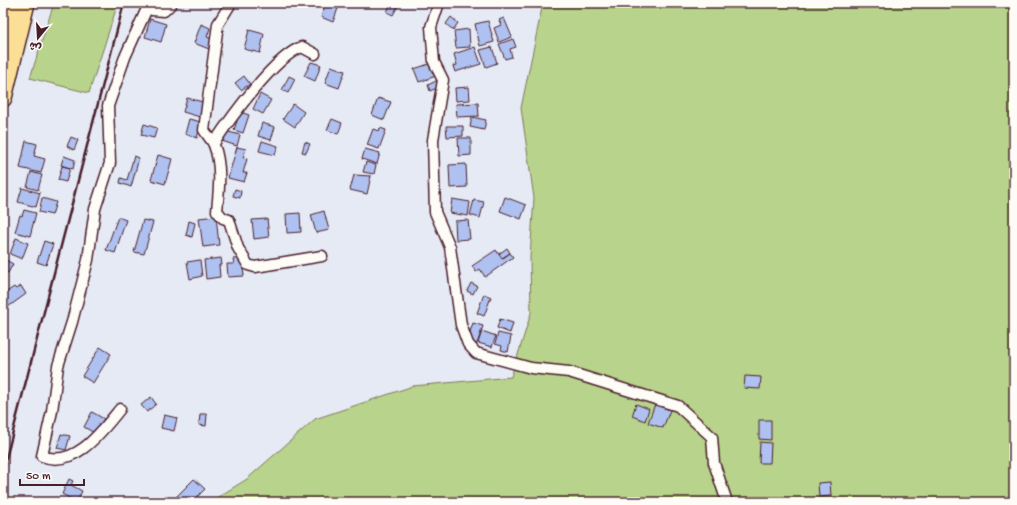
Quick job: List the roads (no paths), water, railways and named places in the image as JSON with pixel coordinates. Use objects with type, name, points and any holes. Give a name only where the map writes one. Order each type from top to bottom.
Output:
[{"type":"highway","points":[[3,40],[14,3]]},
{"type":"highway","points":[[3,98],[26,3]]},
{"type":"street","points":[[149,3],[152,10],[164,11],[172,3]]},
{"type":"street","points":[[120,409],[100,435],[70,457],[48,459],[42,456],[52,411],[58,366],[72,322],[88,260],[95,209],[110,163],[108,106],[125,57],[149,3]]},
{"type":"street","points":[[231,3],[218,24],[204,130],[214,143],[219,184],[217,211],[223,218],[229,220],[238,248],[248,265],[256,267],[322,256]]},
{"type":"street","points":[[440,3],[431,27],[434,62],[443,80],[434,140],[435,212],[450,247],[461,325],[468,344],[476,353],[531,368],[569,372],[678,406],[712,437],[714,463],[727,502]]},
{"type":"street","points":[[214,143],[228,122],[287,55],[302,47],[315,54]]},
{"type":"railway","points":[[3,470],[124,3]]}]
